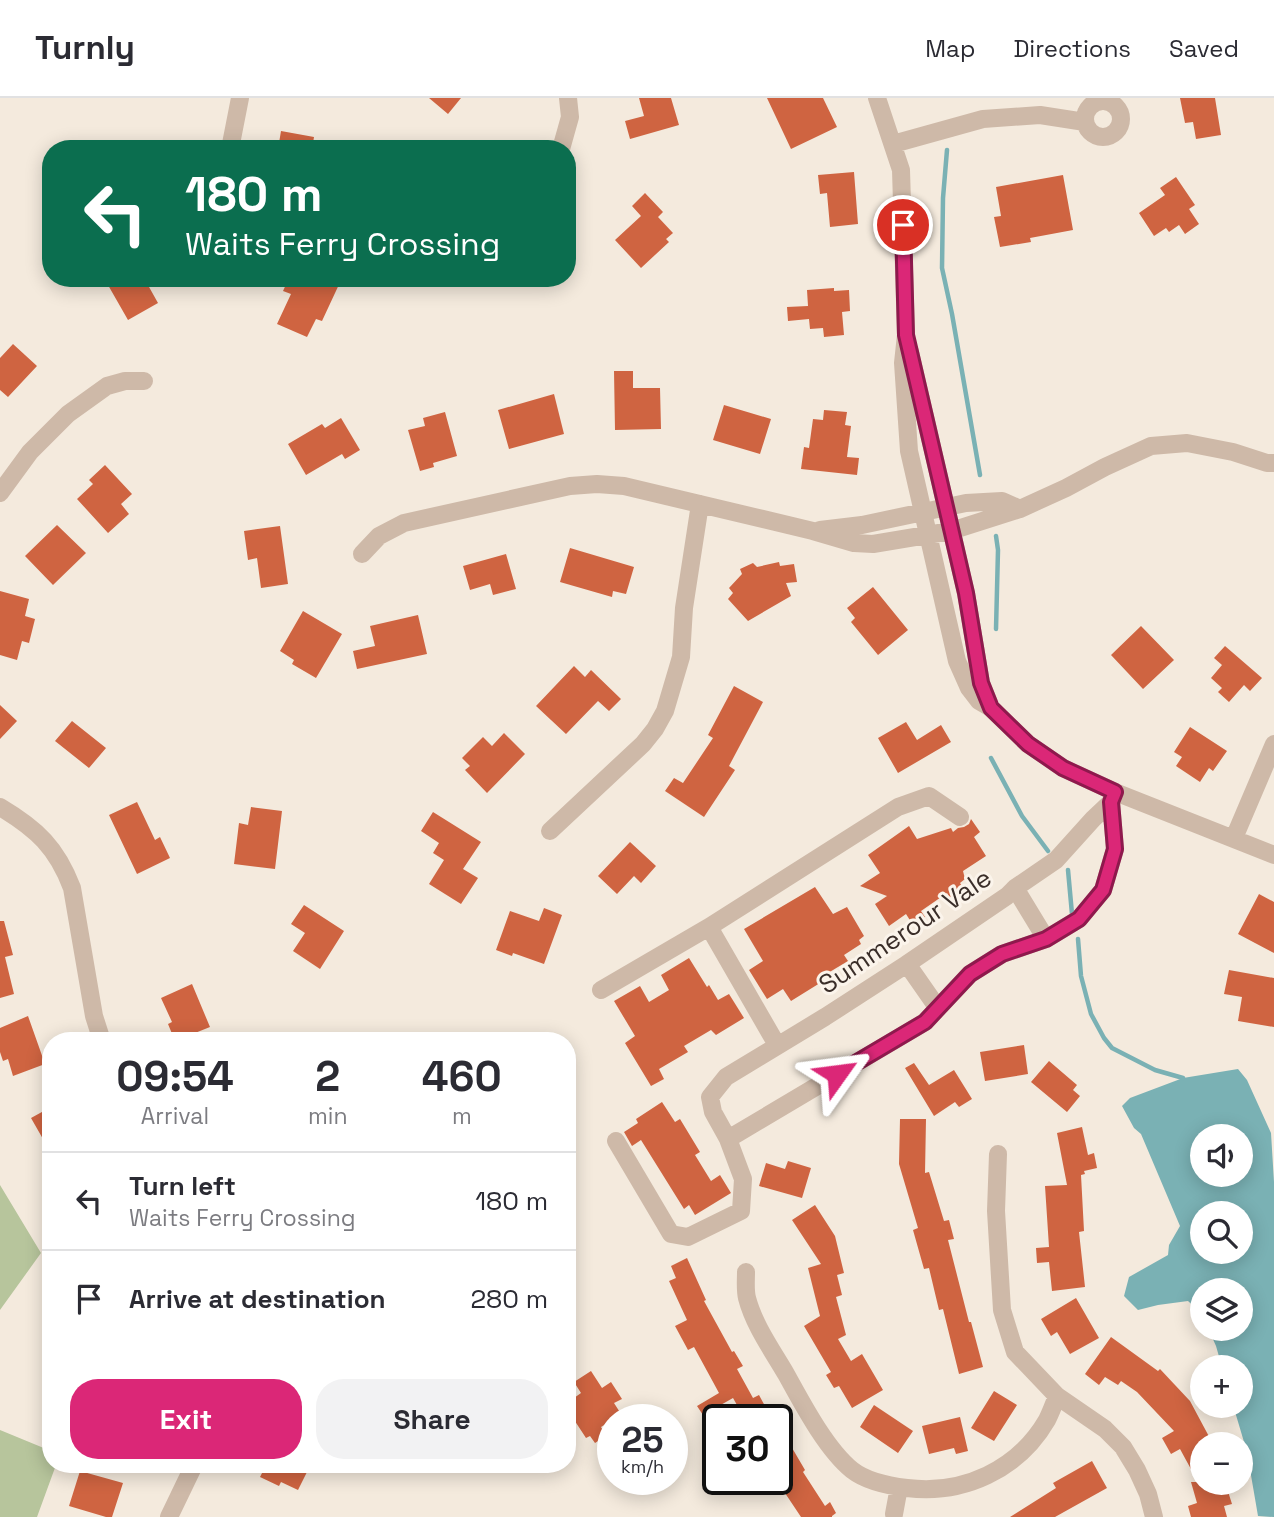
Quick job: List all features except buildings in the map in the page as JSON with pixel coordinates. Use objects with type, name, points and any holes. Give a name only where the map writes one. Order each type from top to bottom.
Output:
[{"type":"street","points":[[232,140],[240,98]]},
{"type":"street","points":[[564,140],[570,117],[568,98]]},
{"type":"street","points":[[877,98],[901,170],[906,335],[903,363],[909,451],[957,661],[969,688],[979,701],[991,708],[1028,744],[1113,797],[1234,838],[1274,855]]},
{"type":"street","points":[[893,144],[983,119],[1040,115],[1085,122]]},
{"type":"street","points":[[906,335],[966,593],[981,683],[991,708]]},
{"type":"street","points":[[0,493],[30,452],[68,414],[107,386],[125,381],[144,381]]},
{"type":"street","points":[[362,554],[379,536],[404,523],[570,486],[624,486],[854,543],[873,544],[951,531],[1020,509],[1151,446],[1187,443],[1274,463]]},
{"type":"street","points":[[813,531],[862,525],[966,503],[1002,501],[1020,509]]},
{"type":"street","points":[[550,831],[643,744],[665,711],[681,657],[684,608],[700,504]]},
{"type":"street","points":[[1234,838],[1274,744]]},
{"type":"street","points":[[601,989],[709,928],[898,807],[929,796],[960,817]]},
{"type":"street","points":[[616,1141],[671,1234],[688,1237],[741,1211],[743,1179],[728,1139],[925,1022],[970,974],[1002,954],[1046,939],[1079,919],[1103,890],[1115,849],[1113,797]]},
{"type":"street","name":"Summerour Vale","points":[[728,1139],[713,1112],[710,1097],[726,1077],[825,1017],[1007,896],[1056,860],[1113,797]]},
{"type":"street","points":[[0,807],[30,825],[55,852],[65,869],[72,888],[99,1032]]},
{"type":"street","points":[[1015,888],[1046,939]]},
{"type":"street","points":[[709,928],[777,1045]]},
{"type":"street","points":[[907,964],[937,1007]]},
{"type":"street","points":[[998,1154],[996,1211],[1002,1310],[1015,1352],[1057,1396],[1105,1429],[1123,1447],[1148,1494],[1154,1517]]},
{"type":"street","points":[[746,1272],[747,1297],[757,1324],[813,1422],[853,1470],[873,1480],[899,1488],[925,1490],[948,1489],[972,1483],[996,1472],[1015,1458],[1047,1420],[1057,1396]]},
{"type":"street","points":[[169,1517],[190,1473]]},
{"type":"street","points":[[894,1514],[899,1488]]},
{"type":"green space","points":[[0,1185],[41,1253],[0,1310]]},
{"type":"green space","points":[[0,1430],[42,1447],[42,1473],[53,1473],[37,1517],[0,1517]]},
{"type":"water","points":[[1238,1069],[1247,1080],[1271,1133],[1274,1182],[1274,1517],[1258,1516],[1253,1487],[1253,1432],[1241,1432],[1237,1418],[1253,1418],[1253,1355],[1219,1355],[1214,1341],[1253,1341],[1253,1278],[1190,1278],[1190,1303],[1158,1305],[1138,1310],[1124,1296],[1129,1277],[1168,1255],[1169,1245],[1180,1226],[1141,1134],[1134,1128],[1122,1106],[1130,1098],[1183,1078]]},
{"type":"waterway","points":[[947,150],[942,268],[980,475]]},
{"type":"waterway","points":[[996,536],[996,629]]},
{"type":"waterway","points":[[991,758],[1022,816],[1048,851]]},
{"type":"waterway","points":[[1068,870],[1072,914]]},
{"type":"waterway","points":[[1078,939],[1081,976],[1091,1014],[1104,1038],[1112,1048],[1155,1070],[1183,1078]]},
{"type":"route","points":[[837,1074],[925,1022],[970,974],[1002,954],[1046,939],[1079,919],[1103,890],[1115,849],[1111,802],[1115,792],[1063,768],[1028,744],[991,708],[981,683],[966,593],[906,335],[903,225]]}]
